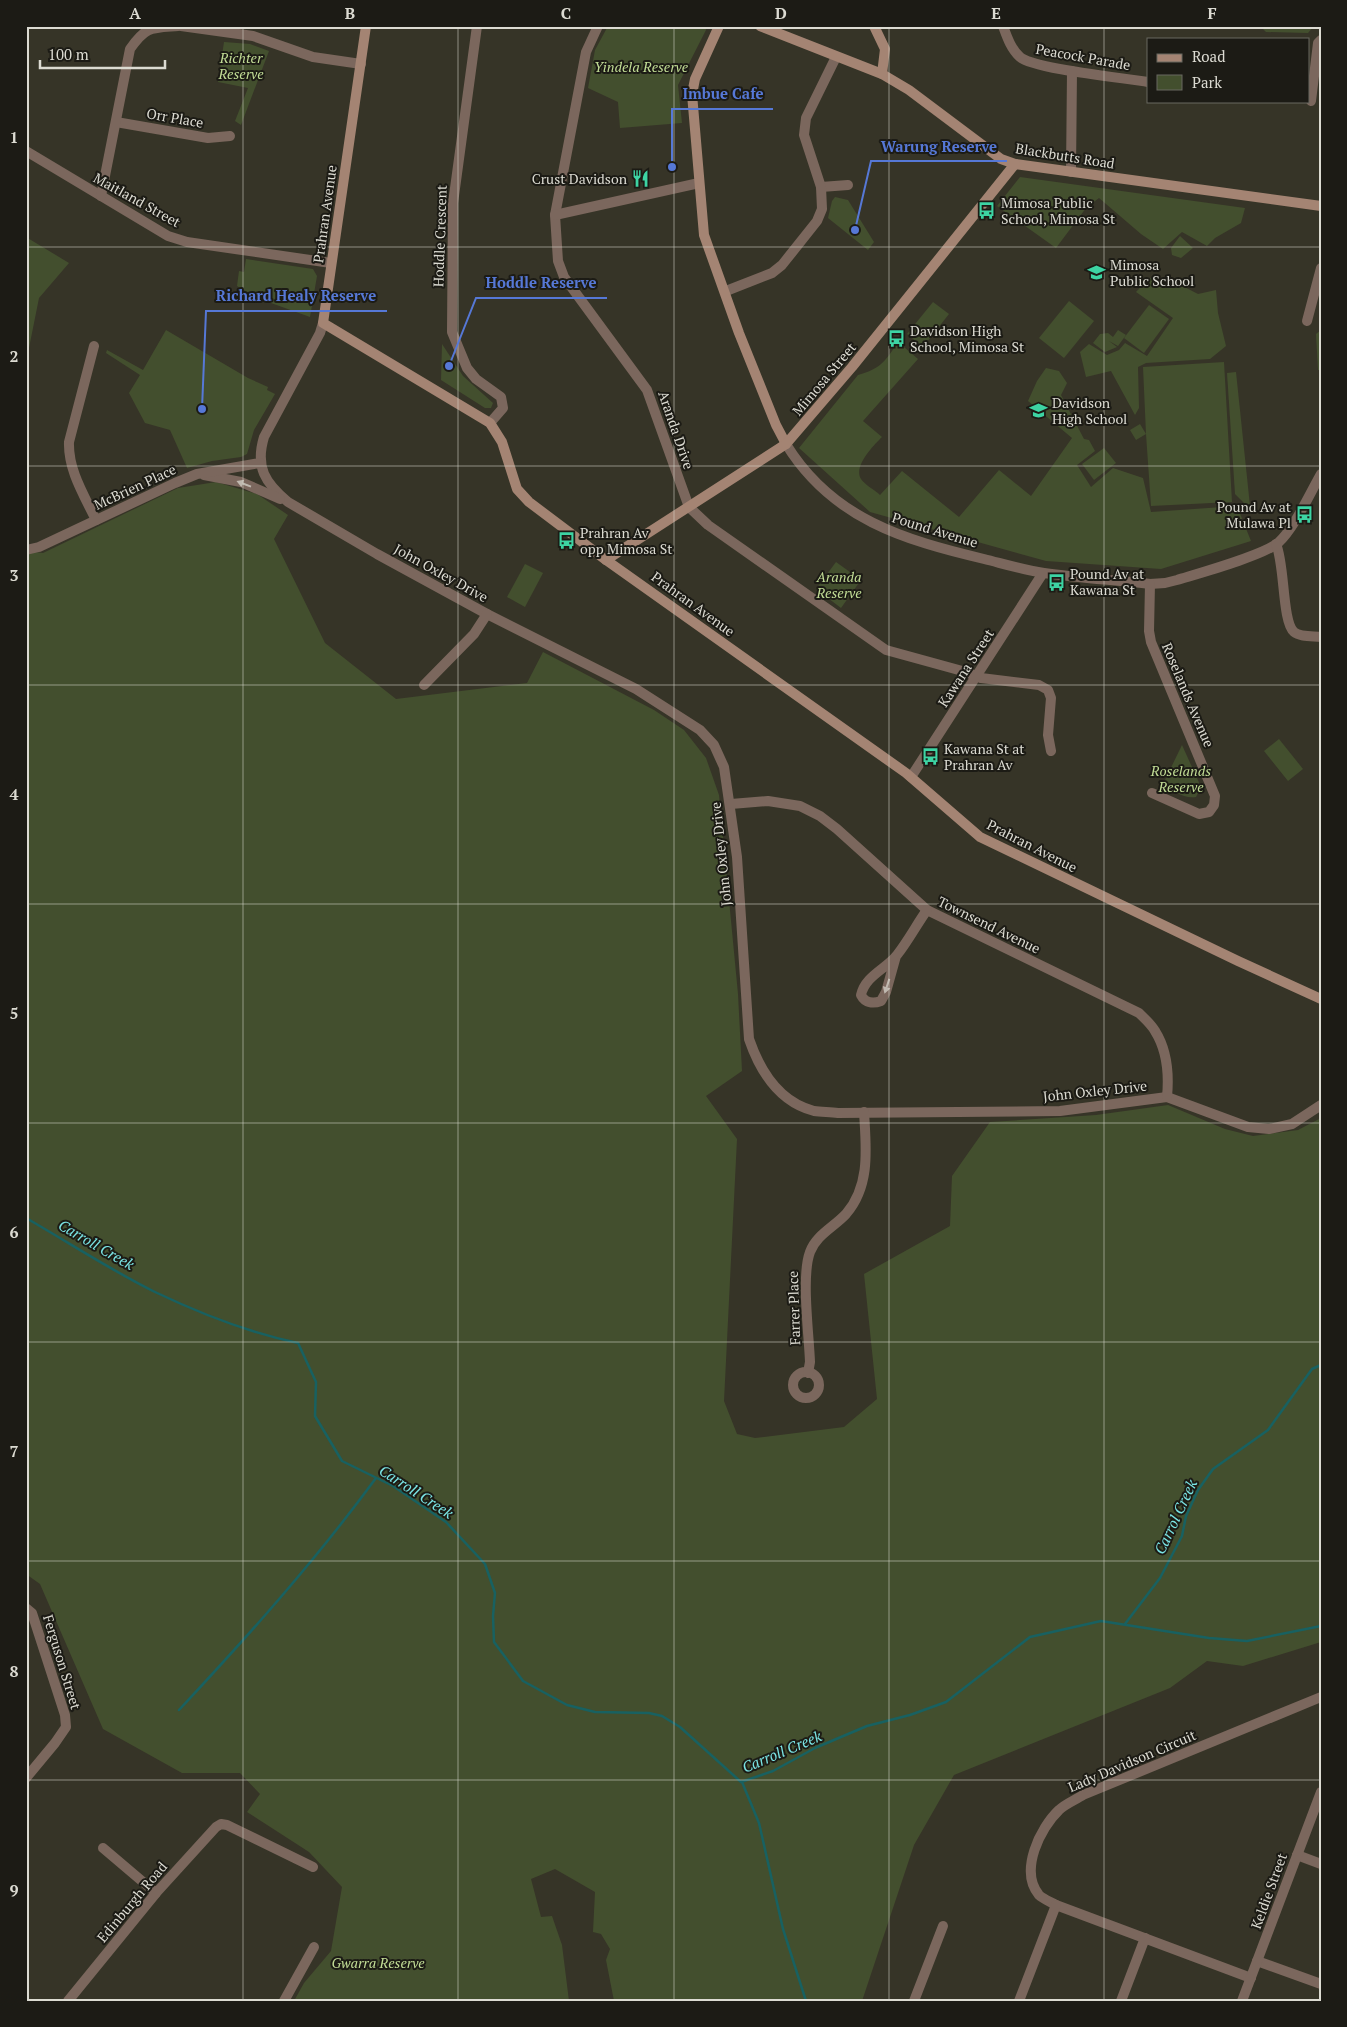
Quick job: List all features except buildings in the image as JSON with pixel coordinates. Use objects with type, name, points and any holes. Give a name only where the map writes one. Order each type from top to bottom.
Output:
[{"type":"street","points":[[101,196],[130,49],[139,37],[151,28],[180,26],[254,31],[313,57],[361,64]]},
{"type":"street","name":"Prahran Avenue","points":[[366,26],[323,323],[490,424],[502,442],[514,482],[522,496],[606,560],[911,778],[980,838],[1321,999]]},
{"type":"street","name":"Hoddle Crescent","points":[[477,26],[453,203],[452,332],[467,368],[476,378],[498,394],[504,403],[503,408],[490,424]]},
{"type":"street","name":"Aranda Drive","points":[[598,26],[586,52],[555,215],[558,261],[564,277],[647,390],[688,507]]},
{"type":"street","name":"Pound Avenue","points":[[719,26],[695,78],[692,94],[704,235],[726,291],[739,333],[776,425],[798,464],[838,502],[885,530],[957,553],[1043,573],[1150,584],[1177,580],[1257,553],[1276,544],[1287,531],[1321,474]]},
{"type":"street","name":"Blackbutts Road","points":[[760,26],[882,74],[908,90],[1001,159],[1015,164],[1321,206]]},
{"type":"street","points":[[874,26],[885,50],[882,74]]},
{"type":"street","name":"Peacock Parade","points":[[1003,26],[1013,49],[1021,58],[1033,63],[1072,71],[1147,82]]},
{"type":"street","points":[[1313,101],[1318,43],[1321,40]]},
{"type":"street","points":[[726,291],[772,273],[782,265],[817,221],[822,209],[821,187],[804,135],[806,118],[836,57]]},
{"type":"street","points":[[1071,172],[1072,71]]},
{"type":"street","name":"Orr Place","points":[[116,122],[208,138],[230,136]]},
{"type":"street","name":"Maitland Street","points":[[26,151],[168,236],[188,242],[331,263]]},
{"type":"street","name":"Mimosa Street","points":[[606,560],[786,444],[852,367],[1015,164]]},
{"type":"street","points":[[555,215],[699,183]]},
{"type":"street","points":[[821,187],[848,185]]},
{"type":"street","points":[[1307,321],[1321,268]]},
{"type":"street","points":[[260,463],[260,450],[264,437],[320,333],[323,323]]},
{"type":"street","points":[[94,346],[69,442],[68,455],[72,469],[96,520]]},
{"type":"street","name":"McBrien Place","points":[[26,550],[39,547],[175,482],[197,474],[260,463]]},
{"type":"street","name":"John Oxley Drive","points":[[260,463],[271,486],[288,502],[377,554],[487,614],[627,684],[700,730],[714,745],[724,767],[738,856],[749,1039],[756,1060],[766,1077],[777,1089],[794,1102],[814,1110],[838,1112],[1060,1111],[1167,1097],[1248,1127],[1269,1129],[1292,1124],[1321,1105]]},
{"type":"street","points":[[197,474],[241,482],[288,502]]},
{"type":"street","points":[[688,507],[708,524],[886,650],[977,676],[1039,685],[1048,690],[1051,698],[1048,735],[1051,751]]},
{"type":"street","points":[[1276,544],[1282,559],[1288,622],[1293,631],[1300,635],[1321,637]]},
{"type":"street","name":"Kawana Street","points":[[911,778],[1043,573]]},
{"type":"street","name":"Roselands Avenue","points":[[1150,584],[1149,631],[1151,642],[1215,796],[1214,805],[1209,812],[1199,814],[1152,793]]},
{"type":"street","points":[[424,685],[474,634],[487,614]]},
{"type":"street","name":"Townsend Avenue","points":[[731,804],[768,801],[800,806],[820,816],[927,910],[1138,1013],[1155,1030],[1165,1057],[1168,1079],[1167,1097]]},
{"type":"street","points":[[896,956],[927,910]]},
{"type":"street","name":"Farrer Place","points":[[808,1373],[810,1362],[805,1266],[810,1250],[819,1237],[846,1213],[862,1188],[867,1156],[864,1112]]},
{"type":"street","name":"Ferguson Street","points":[[26,1608],[32,1613],[65,1715],[66,1727],[26,1778]]},
{"type":"street","name":"Lady Davidson Circuit","points":[[1251,1978],[1056,1905],[1040,1896],[1032,1882],[1030,1868],[1045,1827],[1060,1809],[1083,1795],[1321,1697]]},
{"type":"street","name":"Keldie Street","points":[[1242,2001],[1321,1792]]},
{"type":"street","name":"Edinburgh Road","points":[[68,2001],[156,1893],[216,1827],[221,1824],[227,1825],[313,1867]]},
{"type":"street","points":[[103,1848],[156,1893]]},
{"type":"street","points":[[1297,1855],[1321,1864]]},
{"type":"street","points":[[1019,2001],[1056,1905]]},
{"type":"street","points":[[914,2001],[942,1926]]},
{"type":"street","points":[[1121,2001],[1145,1938]]},
{"type":"street","points":[[284,2001],[314,1947]]},
{"type":"street","points":[[1258,1961],[1321,1984]]},
{"type":"green space","name":"Yindela Reserve","points":[[608,26],[705,26],[706,30],[678,85],[682,123],[620,128],[618,102],[588,88],[595,50]]},
{"type":"green space","points":[[1260,26],[1314,26],[1308,33],[1266,32]]},
{"type":"green space","name":"Richter Reserve","points":[[224,42],[250,44],[269,51],[241,125],[235,121],[248,88],[218,82]]},
{"type":"green space","points":[[1020,177],[1245,208],[1241,223],[1215,238],[1207,246],[1182,232],[1163,249],[1141,234],[1099,198],[1086,208],[1056,248],[997,206]]},
{"type":"green space","points":[[835,197],[848,200],[874,242],[868,250],[828,218],[832,201]]},
{"type":"green space","points":[[1180,236],[1193,248],[1181,258],[1172,255],[1171,248]]},
{"type":"green space","points":[[26,237],[69,263],[39,298],[26,363]]},
{"type":"green space","points":[[246,259],[313,269],[317,276],[310,317],[257,298],[237,286],[239,271],[244,272]]},
{"type":"green space","points":[[1149,278],[1167,278],[1198,294],[1216,290],[1218,313],[1226,346],[1210,359],[1146,363],[1138,367],[1139,408],[1135,415],[1111,371],[1086,377],[1080,352],[1089,344],[1107,355],[1119,350],[1125,343],[1147,356],[1173,318],[1136,292]]},
{"type":"green space","points":[[1069,301],[1094,321],[1064,358],[1039,338]]},
{"type":"green space","points":[[933,302],[949,314],[923,347],[907,334]]},
{"type":"green space","points":[[1149,305],[1169,319],[1144,353],[1124,338]]},
{"type":"green space","points":[[166,330],[248,378],[268,387],[267,390],[275,394],[254,430],[247,454],[241,457],[212,461],[187,468],[170,430],[145,423],[129,393],[140,375],[106,353],[107,350],[143,370]]},
{"type":"green space","points":[[1118,330],[1126,335],[1118,346],[1109,341],[1117,347],[1105,352],[1093,343],[1100,334],[1108,333],[1113,337]]},
{"type":"green space","points":[[1321,330],[1321,370],[1318,370],[1316,334]]},
{"type":"green space","points":[[898,342],[918,359],[863,421],[882,437],[862,462],[859,474],[863,481],[880,495],[902,471],[959,517],[999,470],[1031,496],[1072,438],[1028,401],[1037,381],[1046,368],[1059,371],[1067,383],[1061,395],[1084,439],[1089,440],[1095,451],[1077,465],[1091,487],[1113,468],[1143,478],[1151,512],[1237,506],[1251,541],[1161,569],[1046,561],[870,512],[799,448],[858,375],[878,367]]},
{"type":"green space","points":[[442,344],[463,376],[493,403],[491,408],[485,408],[441,380]]},
{"type":"green space","points":[[1224,362],[1232,502],[1151,506],[1143,367]]},
{"type":"green space","points":[[1236,372],[1250,506],[1247,506],[1235,494],[1227,373]]},
{"type":"green space","points":[[1140,424],[1146,434],[1136,440],[1130,430]]},
{"type":"green space","points":[[1104,448],[1116,463],[1094,480],[1082,464]]},
{"type":"green space","name":"Gwarra Reserve","points":[[216,482],[257,494],[288,515],[274,539],[325,643],[396,699],[527,683],[543,652],[654,710],[684,730],[706,758],[719,795],[738,994],[742,1071],[706,1096],[737,1139],[724,1401],[737,1434],[755,1438],[844,1427],[877,1399],[864,1274],[950,1226],[952,1176],[990,1122],[1096,1115],[1168,1105],[1225,1129],[1253,1136],[1298,1130],[1321,1118],[1321,1642],[1243,1666],[1207,1661],[1170,1688],[954,1775],[914,1845],[862,2001],[614,2001],[606,1960],[610,1949],[601,1934],[593,1932],[595,1892],[555,1869],[531,1879],[541,1917],[552,1916],[562,1945],[569,2001],[294,2001],[304,1983],[331,1951],[342,1887],[309,1852],[247,1812],[260,1794],[240,1773],[182,1773],[103,1729],[40,1584],[26,1574],[26,551],[43,553],[178,488]]},
{"type":"green space","name":"Aranda Reserve","points":[[836,562],[861,580],[841,608],[816,589]]},
{"type":"green space","points":[[525,564],[543,573],[525,607],[507,597]]},
{"type":"green space","points":[[1279,739],[1303,769],[1288,781],[1264,751]]},
{"type":"green space","name":"Roselands Reserve","points":[[1182,745],[1201,787],[1196,797],[1178,794],[1164,782]]},
{"type":"waterway","name":"Carroll Creek","points":[[26,1218],[123,1275],[172,1300],[243,1328],[298,1343],[316,1382],[315,1416],[342,1461],[393,1486],[446,1522],[485,1564],[495,1593],[493,1616],[494,1642],[523,1681],[567,1705],[595,1712],[649,1713],[662,1716],[680,1727],[741,1782],[773,1771],[815,1748],[867,1726],[910,1715],[946,1702],[1030,1637],[1101,1621],[1209,1638],[1247,1641],[1321,1626]]},
{"type":"waterway","name":"Carrol Creek","points":[[1125,1624],[1160,1578],[1182,1536],[1186,1516],[1198,1490],[1213,1469],[1268,1430],[1312,1369],[1321,1365]]},
{"type":"waterway","points":[[179,1710],[281,1597],[376,1478]]},
{"type":"waterway","points":[[742,1782],[759,1823],[783,1929],[806,2001]]},
{"type":"place","name":"Imbue Cafe","points":[[672,167]]},
{"type":"place","name":"Crust Davidson","points":[[641,179]]},
{"type":"place","name":"Mimosa Public School, Mimosa St","points":[[987,211]]},
{"type":"place","name":"Warung Reserve","points":[[855,230]]},
{"type":"place","name":"Mimosa Public School","points":[[1096,273]]},
{"type":"place","name":"Davidson High School, Mimosa St","points":[[896,339]]},
{"type":"place","name":"Hoddle Reserve","points":[[449,366]]},
{"type":"place","name":"Richard Healy Reserve","points":[[202,409]]},
{"type":"place","name":"Davidson High School","points":[[1038,411]]},
{"type":"place","name":"Pound Av at Mulawa Pl","points":[[1305,515]]},
{"type":"place","name":"Prahran Av opp Mimosa St","points":[[566,541]]},
{"type":"place","name":"Pound Av at Kawana St","points":[[1056,582]]},
{"type":"place","name":"Kawana St at Prahran Av","points":[[930,757]]}]
